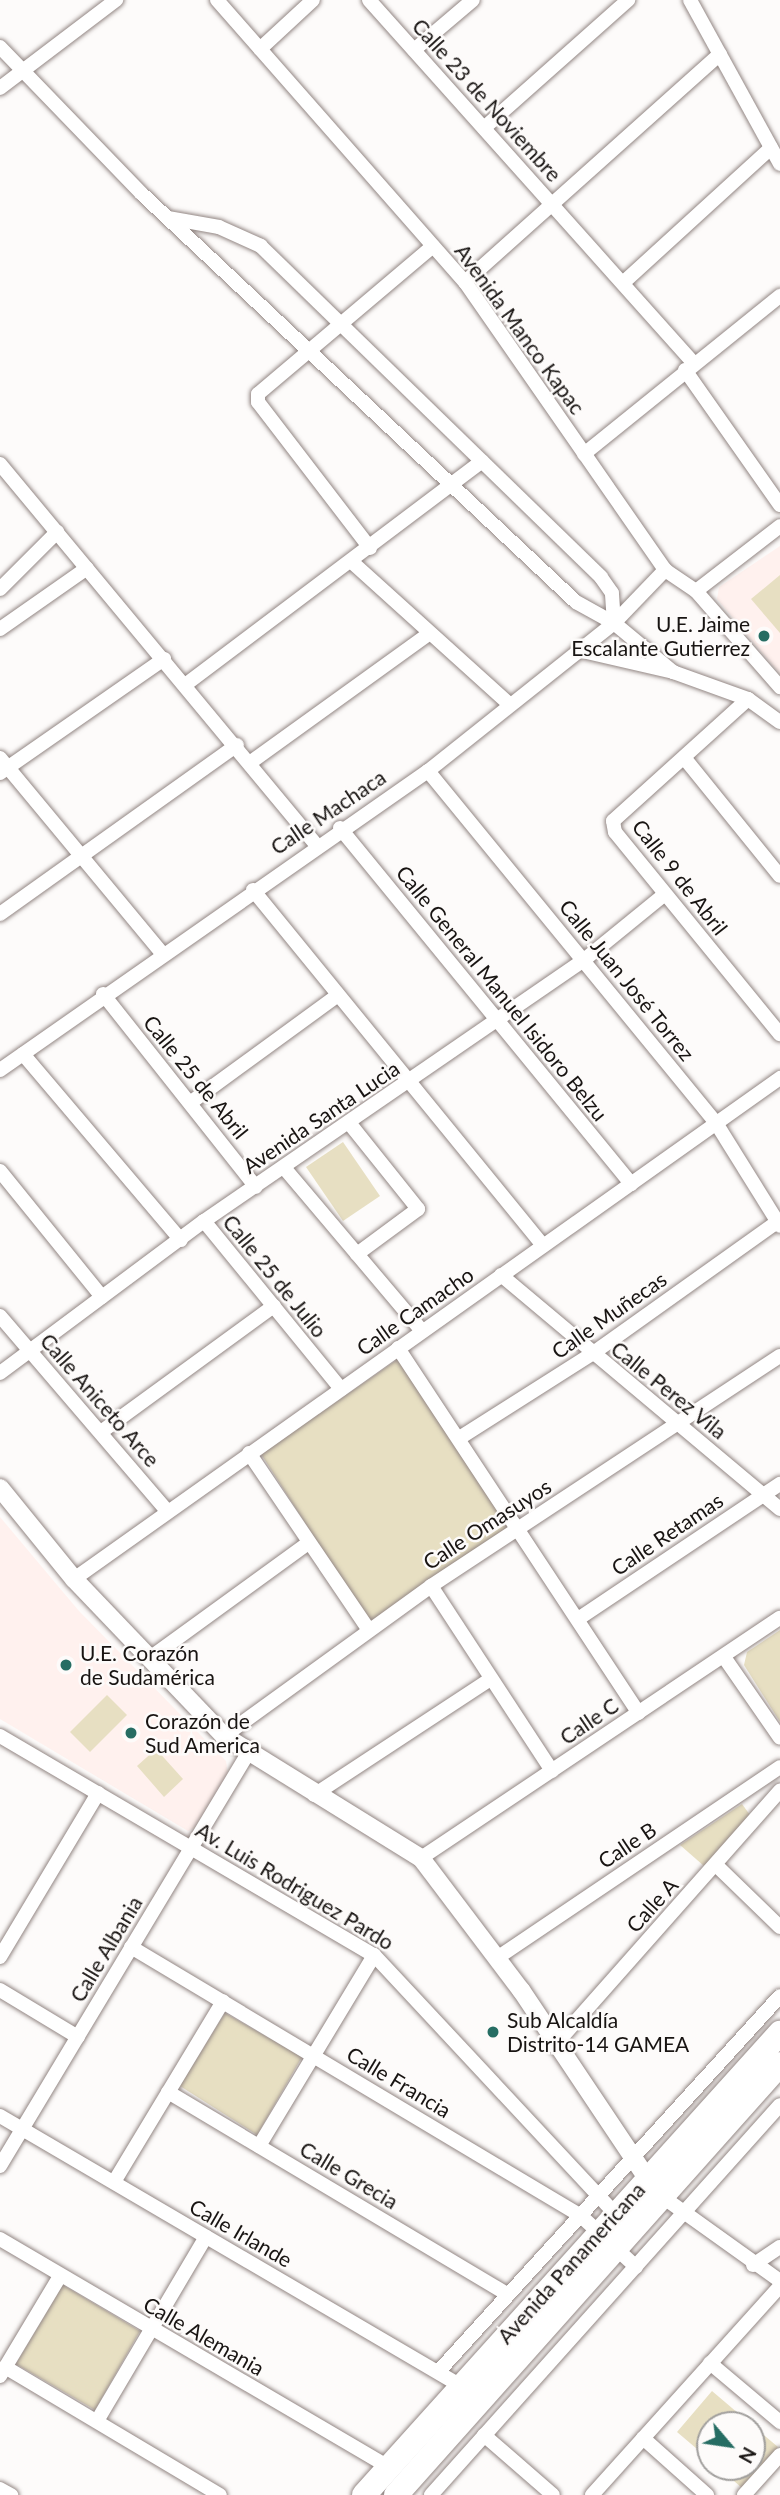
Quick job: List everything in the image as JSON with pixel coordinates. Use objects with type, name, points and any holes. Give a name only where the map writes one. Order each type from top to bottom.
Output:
[{"type":"highway","name":"Avenida Panamericana","points":[[396,2495],[598,2232],[606,2204],[653,2188],[780,2034]]},
{"type":"highway","name":"Avenida Panamericana","points":[[363,2495],[598,2232],[653,2188],[780,2064]]},
{"type":"street","points":[[0,88],[116,0]]},
{"type":"street","name":"Avenida Manco Kapac","points":[[217,0],[465,282],[665,570],[696,591],[780,687]]},
{"type":"street","points":[[260,49],[313,0]]},
{"type":"street","name":"Calle 23 de Noviembre","points":[[369,0],[552,204],[465,282]]},
{"type":"street","points":[[414,50],[473,0]]},
{"type":"street","points":[[484,128],[628,0]]},
{"type":"street","points":[[690,0],[780,164]]},
{"type":"street","points":[[0,47],[168,218],[576,602],[614,623],[673,672]]},
{"type":"street","points":[[720,54],[552,204],[624,282],[689,366],[780,505]]},
{"type":"street","points":[[624,282],[771,148]]},
{"type":"street","points":[[168,218],[219,227],[261,246],[601,577],[612,593],[614,623]]},
{"type":"street","points":[[370,548],[258,402],[258,394],[433,246]]},
{"type":"street","points":[[583,454],[689,366],[780,296]]},
{"type":"street","points":[[185,685],[353,563],[453,487],[482,461]]},
{"type":"street","points":[[0,464],[237,745],[316,844]]},
{"type":"street","points":[[696,591],[780,526]]},
{"type":"street","points":[[0,589],[57,533]]},
{"type":"street","points":[[353,563],[427,635],[509,704]]},
{"type":"street","points":[[0,629],[87,568]]},
{"type":"street","name":"Calle Machaca","points":[[2,1066],[23,1054],[103,994],[316,844],[428,771],[614,623],[665,570]]},
{"type":"street","points":[[251,762],[427,635]]},
{"type":"street","points":[[578,650],[673,672],[747,699],[780,722]]},
{"type":"street","points":[[162,953],[3,766],[164,659]]},
{"type":"street","name":"Calle 9 de Abril","points":[[747,699],[686,760],[613,821],[665,894],[780,1034]]},
{"type":"street","points":[[0,914],[237,745]]},
{"type":"street","points":[[686,760],[780,876]]},
{"type":"street","name":"Calle Juan José Torrez","points":[[428,771],[716,1123],[779,1224]]},
{"type":"street","name":"Calle General Manuel Isidoro Belzu","points":[[340,828],[631,1184]]},
{"type":"street","points":[[253,890],[406,1084],[543,1246]]},
{"type":"street","name":"Avenida Santa Lucia","points":[[0,1373],[204,1222],[256,1186],[286,1170],[584,960],[665,894]]},
{"type":"street","name":"Calle 25 de Abril","points":[[103,994],[256,1186]]},
{"type":"street","points":[[190,1103],[338,995]]},
{"type":"street","points":[[23,1054],[181,1240]]},
{"type":"street","name":"Calle Camacho","points":[[74,1579],[421,1330],[780,1078]]},
{"type":"street","points":[[350,1124],[418,1209],[357,1254]]},
{"type":"street","points":[[286,1170],[421,1330]]},
{"type":"street","points":[[0,1171],[102,1297]]},
{"type":"street","name":"Calle 25 de Julio","points":[[204,1222],[341,1389]]},
{"type":"street","name":"Calle Muñecas","points":[[461,1437],[593,1354],[779,1224]]},
{"type":"street","name":"Calle Perez Vila","points":[[501,1275],[780,1509]]},
{"type":"street","points":[[101,1432],[274,1306]]},
{"type":"street","name":"Calle Aniceto Arce","points":[[0,1316],[167,1511]]},
{"type":"street","points":[[398,1348],[461,1437],[517,1528],[639,1713]]},
{"type":"street","name":"Calle Omasuyos","points":[[225,1736],[430,1586],[680,1426],[780,1356]]},
{"type":"street","points":[[249,1453],[368,1629]]},
{"type":"street","name":"Calle Retamas","points":[[578,1619],[780,1484]]},
{"type":"street","points":[[0,1488],[74,1579],[225,1736],[247,1755],[421,1858],[497,1958],[554,2046],[653,2188],[683,2214],[780,2284],[592,2495]]},
{"type":"street","points":[[150,1658],[309,1543]]},
{"type":"street","points":[[430,1586],[489,1680],[552,1771]]},
{"type":"street","name":"Calle C","points":[[421,1858],[780,1618]]},
{"type":"street","points":[[724,1657],[780,1738]]},
{"type":"street","points":[[314,1796],[489,1680]]},
{"type":"street","name":"Av. Luis Rodriguez Pardo","points":[[1,1739],[192,1847],[374,1955],[606,2204]]},
{"type":"street","name":"Calle Albania","points":[[0,2165],[247,1755]]},
{"type":"street","name":"Calle B","points":[[497,1958],[780,1767]]},
{"type":"street","name":"Calle A","points":[[554,2046],[780,1791]]},
{"type":"street","points":[[0,1957],[98,1793]]},
{"type":"street","points":[[716,1865],[780,1927]]},
{"type":"street","name":"Calle Francia","points":[[131,1947],[313,2055],[598,2232],[636,2266]]},
{"type":"street","points":[[260,2146],[374,1955]]},
{"type":"street","points":[[0,1990],[78,2037]]},
{"type":"street","points":[[606,2204],[631,2159],[780,1996]]},
{"type":"street","points":[[114,2182],[223,2001]]},
{"type":"street","name":"Calle Grecia","points":[[168,2092],[508,2295]]},
{"type":"street","points":[[431,2495],[780,2105]]},
{"type":"street","name":"Calle Irlande","points":[[0,2116],[461,2386]]},
{"type":"street","name":"Avenida Panamericana","points":[[438,2372],[508,2295],[598,2232]]},
{"type":"street","points":[[97,2421],[206,2237]]},
{"type":"street","name":"Calle Alemania","points":[[0,2239],[151,2330],[389,2467]]},
{"type":"street","points":[[753,2265],[780,2247]]},
{"type":"street","points":[[60,2276],[3,2372],[97,2421],[220,2495]]},
{"type":"street","points":[[710,2363],[780,2422]]},
{"type":"street","points":[[484,2435],[553,2495]]},
{"type":"street","points":[[643,2438],[707,2495]]},
{"type":"street","points":[[744,2495],[780,2455]]},
{"type":"street","points":[[0,2489],[11,2495]]},
{"type":"shaded area","name":"U.E. Jaime Escalante Gutierrez","points":[[780,546],[780,674],[717,599],[719,587]]},
{"type":"shaded area","points":[[780,575],[780,633],[751,599]]},
{"type":"shaded area","points":[[343,1142],[380,1196],[343,1221],[306,1167]]},
{"type":"shaded area","points":[[401,1357],[512,1526],[369,1623],[261,1454]]},
{"type":"shaded area","name":"U.E. Corazón de Sudamérica","points":[[0,1517],[79,1611],[226,1761],[228,1774],[195,1828],[188,1831],[0,1719]]},
{"type":"shaded area","points":[[780,1630],[780,1722],[744,1665],[747,1652]]},
{"type":"shaded area","points":[[107,1695],[127,1715],[90,1752],[70,1732]]},
{"type":"shaded area","points":[[156,1749],[183,1779],[164,1797],[137,1766]]},
{"type":"shaded area","points":[[742,1804],[750,1815],[704,1866],[680,1845]]},
{"type":"shaded area","points":[[225,2013],[302,2057],[257,2135],[180,2086]]},
{"type":"shaded area","points":[[63,2285],[140,2331],[95,2410],[16,2364]]},
{"type":"shaded area","points":[[712,2391],[736,2411],[696,2411],[696,2448],[677,2432]]},
{"type":"shaded area","points":[[766,2437],[778,2447],[766,2461]]},
{"type":"shaded area","points":[[734,2481],[748,2481],[742,2488]]},
{"type":"place","name":"U.E. Jaime Escalante Gutierrez","points":[[764,636]]},
{"type":"place","name":"U.E. Corazón de Sudamérica","points":[[66,1665]]},
{"type":"place","name":"Corazón de Sud America","points":[[131,1733]]},
{"type":"place","name":"Sub Alcaldía Distrito-14 GAMEA","points":[[493,2032]]}]
